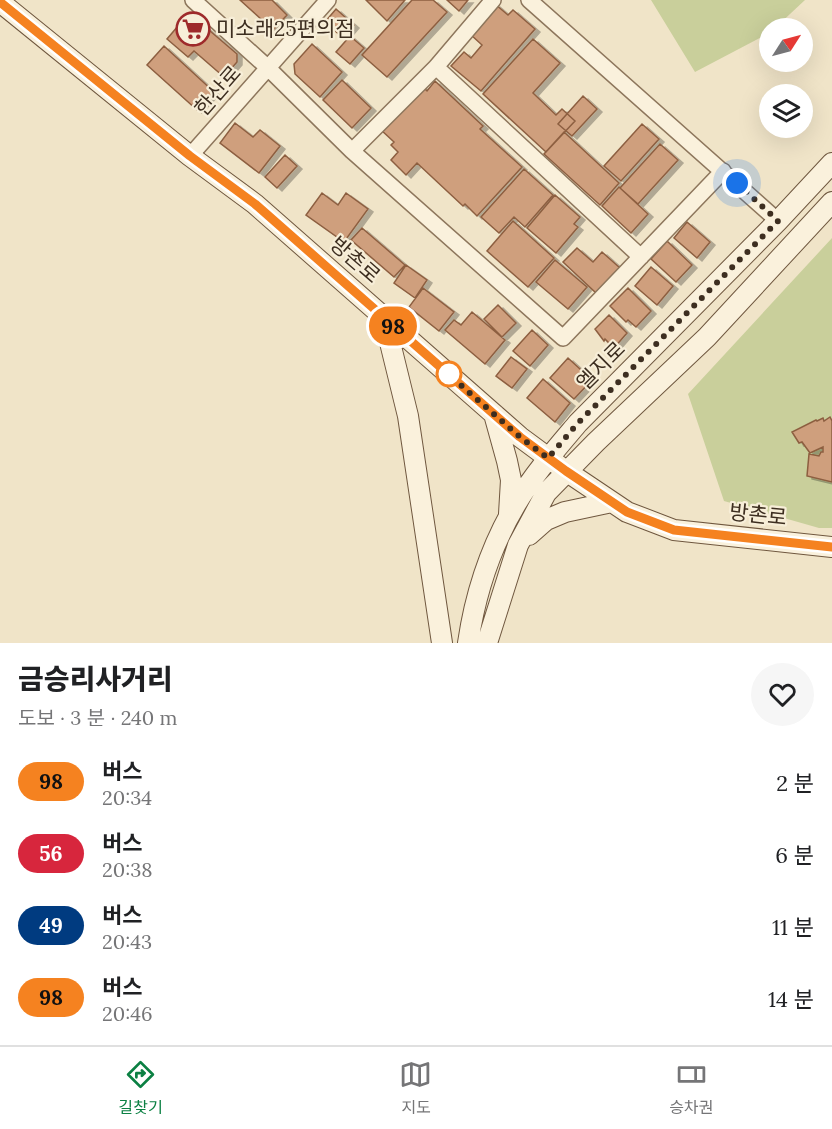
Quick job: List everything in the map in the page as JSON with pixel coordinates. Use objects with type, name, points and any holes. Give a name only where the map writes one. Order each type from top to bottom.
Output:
[{"type":"main road","name":"방촌로","points":[[0,2],[190,156],[255,204],[520,437],[627,512],[674,530],[832,547]]},
{"type":"main road","name":"엘지로","points":[[468,643],[470,624],[496,543],[516,504],[548,458],[578,423],[778,221],[832,163]]},
{"type":"main road","points":[[487,643],[518,545],[546,493],[566,471],[707,337],[832,202]]},
{"type":"main road","points":[[384,318],[408,416],[442,643]]},
{"type":"main road","points":[[494,414],[511,480],[509,517]]},
{"type":"main road","points":[[518,545],[546,520],[565,512],[612,502]]},
{"type":"street","points":[[193,0],[267,67],[352,151],[563,338],[723,171]]},
{"type":"street","name":"한산로","points":[[190,156],[328,0]]},
{"type":"street","points":[[352,151],[436,67],[493,0]]},
{"type":"street","points":[[530,0],[778,221]]},
{"type":"street","points":[[436,67],[641,257]]},
{"type":"green space","points":[[651,0],[805,0],[786,18],[759,18],[759,38],[695,72]]},
{"type":"green space","points":[[832,238],[832,528],[819,528],[724,501],[688,394]]},
{"type":"building","points":[[240,0],[272,0],[287,15],[273,30]]},
{"type":"building","points":[[366,0],[405,0],[387,21]]},
{"type":"building","points":[[412,0],[433,0],[447,12],[387,77],[362,55]]},
{"type":"building","points":[[447,0],[468,0],[459,11]]},
{"type":"building","points":[[495,4],[508,15],[513,10],[535,29],[481,91],[451,66],[464,52],[471,58],[482,45],[470,34]]},
{"type":"building","points":[[336,9],[354,25],[343,38],[325,22]]},
{"type":"building","points":[[189,13],[237,54],[237,62],[224,77],[194,51],[188,57],[167,39]]},
{"type":"building","points":[[350,36],[364,48],[350,64],[336,52]]},
{"type":"building","points":[[533,39],[560,63],[533,93],[556,115],[562,109],[575,121],[546,152],[483,94]]},
{"type":"building","points":[[312,44],[342,72],[320,97],[295,74],[294,64]]},
{"type":"building","points":[[164,46],[214,92],[197,110],[147,65]]},
{"type":"building","points":[[342,80],[371,108],[352,128],[323,100]]},
{"type":"building","points":[[435,81],[483,126],[480,129],[522,167],[477,216],[417,163],[406,175],[391,160],[398,152],[391,145],[394,142],[380,129],[421,85],[427,91]]},
{"type":"building","points":[[583,96],[597,109],[572,136],[558,124]]},
{"type":"building","points":[[235,123],[253,137],[260,130],[280,146],[259,173],[220,143]]},
{"type":"building","points":[[642,124],[659,139],[621,181],[604,166]]},
{"type":"building","points":[[564,132],[619,183],[600,205],[544,154]]},
{"type":"building","points":[[660,144],[678,160],[638,204],[620,188]]},
{"type":"building","points":[[285,155],[297,166],[277,188],[265,177]]},
{"type":"building","points":[[524,169],[553,195],[525,227],[514,217],[499,233],[481,217]]},
{"type":"building","points":[[619,187],[648,214],[631,233],[602,206]]},
{"type":"building","points":[[322,193],[338,205],[346,193],[368,209],[344,242],[306,215]]},
{"type":"building","points":[[555,195],[580,217],[574,224],[578,227],[556,253],[527,228]]},
{"type":"building","points":[[513,221],[554,258],[528,287],[487,251]]},
{"type":"building","points":[[687,222],[710,242],[697,258],[674,238]]},
{"type":"building","points":[[362,228],[405,265],[394,277],[351,240]]},
{"type":"building","points":[[667,241],[692,265],[676,282],[651,259]]},
{"type":"building","points":[[577,248],[593,262],[602,252],[620,268],[596,293],[563,262]]},
{"type":"building","points":[[555,260],[587,287],[568,309],[536,282]]},
{"type":"building","points":[[406,265],[427,280],[415,298],[394,283]]},
{"type":"building","points":[[651,267],[673,286],[657,305],[635,286]]},
{"type":"building","points":[[423,288],[454,312],[439,331],[409,307]]},
{"type":"building","points":[[628,288],[651,311],[636,327],[628,320],[626,322],[610,306]]},
{"type":"building","points":[[498,305],[516,323],[502,337],[484,319]]},
{"type":"building","points":[[472,312],[505,340],[485,364],[445,330],[454,320],[461,325]]},
{"type":"building","points":[[609,315],[627,333],[614,348],[605,339],[604,341],[595,329]]},
{"type":"building","points":[[532,330],[548,345],[530,366],[513,351]]},
{"type":"building","points":[[511,357],[527,369],[512,388],[496,376]]},
{"type":"building","points":[[568,358],[592,380],[574,399],[550,378]]},
{"type":"building","points":[[543,379],[570,403],[555,422],[527,398]]},
{"type":"building","points":[[830,417],[832,421],[832,482],[807,476],[809,454],[819,456],[823,452],[823,447],[810,453],[802,442],[799,443],[792,432],[816,420],[823,418],[824,421]]},
{"type":"bus line","name":"98","points":[[0,2],[190,156],[255,204],[520,437],[627,512],[674,530],[832,547]]},
{"type":"place","name":"미소래25편의점","points":[[193,29]]},
{"type":"route","points":[[449,374],[447,373],[520,437],[548,458],[578,423],[778,221],[737,183]]}]
